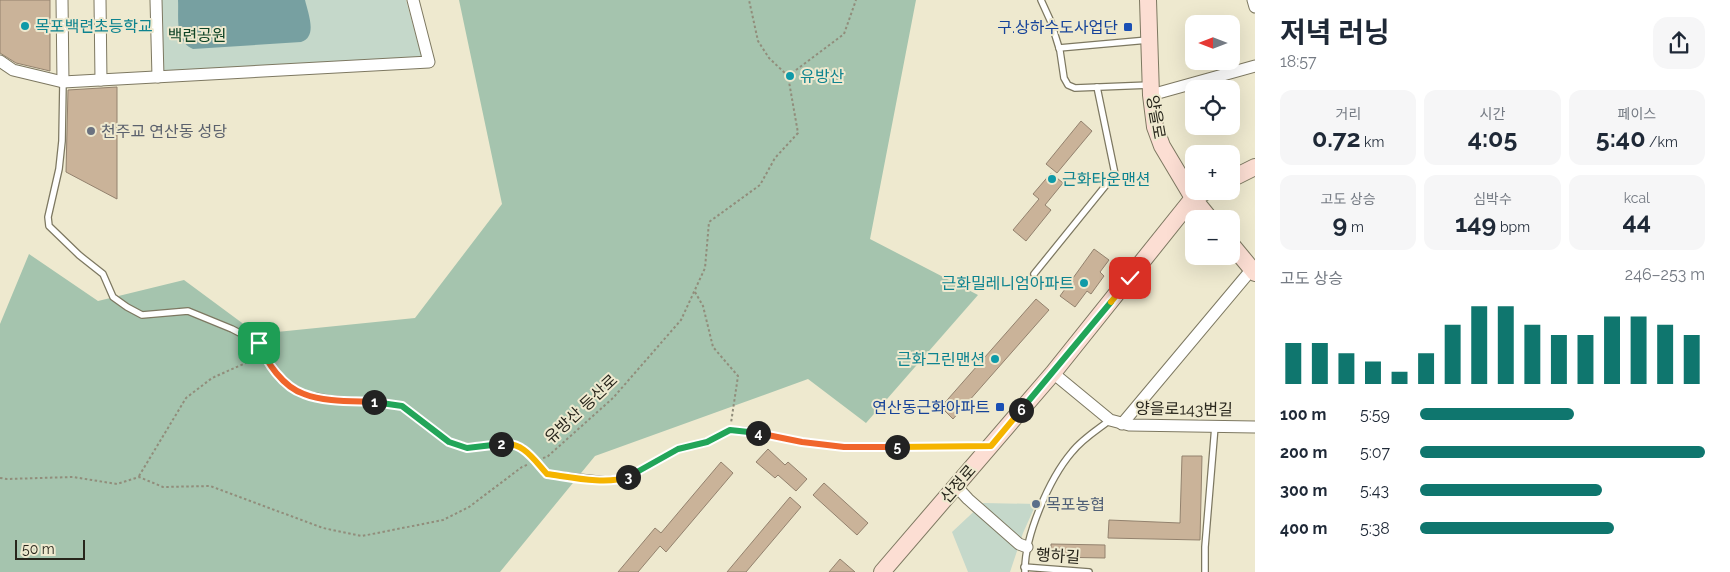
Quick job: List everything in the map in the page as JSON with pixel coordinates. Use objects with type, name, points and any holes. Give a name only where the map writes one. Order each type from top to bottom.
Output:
[{"type":"street","points":[[62,0],[63,82]]},
{"type":"street","points":[[100,0],[101,80]]},
{"type":"street","points":[[156,0],[158,77]]},
{"type":"street","points":[[0,61],[13,70],[63,82],[429,62],[412,0]]},
{"type":"street","name":"양을로","points":[[1148,0],[1151,90],[1156,127],[1162,146],[1185,176]]},
{"type":"street","points":[[1253,0],[1255,8]]},
{"type":"street","points":[[1151,90],[1255,66]]},
{"type":"street","points":[[1240,174],[1255,167]]},
{"type":"street","name":"산정로","points":[[882,572],[1053,373],[1196,200]]},
{"type":"street","points":[[1122,424],[1253,271],[1240,255]]},
{"type":"street","points":[[1053,373],[1110,420]]},
{"type":"street","name":"양을로143번길","points":[[1110,420],[1129,425],[1255,427]]},
{"type":"street","points":[[956,486],[968,499],[1020,544],[1027,547]]},
{"type":"lane","points":[[1041,0],[1051,22],[1059,48],[1064,78],[1068,85],[1075,88],[1097,87],[1151,90]]},
{"type":"lane","points":[[1059,48],[1148,40]]},
{"type":"lane","points":[[63,82],[62,141],[48,217],[50,226],[79,255],[103,274],[113,297],[127,307],[142,315],[188,311],[232,329],[259,343],[264,355],[284,382],[303,394],[330,399],[402,406],[449,442],[467,448],[509,443],[524,448],[547,474],[605,480],[622,479],[678,449],[707,442],[730,430],[748,431],[802,442],[844,447],[991,446]]},
{"type":"lane","points":[[1034,274],[1115,174],[1097,87]]},
{"type":"lane","points":[[1024,570],[1030,534],[1063,463],[1083,440],[1110,420]]},
{"type":"lane","points":[[1205,572],[1205,547],[1215,426]]},
{"type":"lane","name":"행하길","points":[[1024,570],[1090,572]]},
{"type":"path","points":[[749,0],[758,41],[769,58],[788,76],[844,34],[856,0]]},
{"type":"path","name":"유방산 등산로","points":[[139,476],[163,487],[210,486],[323,528],[362,536],[443,520],[469,507],[522,466],[547,457],[613,398],[682,320],[705,268],[709,222],[760,185],[775,158],[798,133],[788,76]]},
{"type":"path","points":[[695,292],[704,306],[713,347],[738,376],[730,430]]},
{"type":"path","points":[[0,478],[74,476],[117,484],[139,476],[186,398],[212,378],[264,355]]},
{"type":"green space","name":"백련공원","points":[[161,0],[406,0],[422,58],[163,71]]},
{"type":"green space","points":[[459,0],[916,0],[870,239],[978,295],[866,423],[808,379],[595,456],[500,572],[0,572],[0,324],[29,254],[98,301],[184,280],[257,334],[415,318],[502,204]]},
{"type":"green space","points":[[983,503],[1036,504],[1023,533],[1010,572],[968,572],[952,532]]},
{"type":"water","points":[[178,0],[305,0],[311,30],[306,39],[301,42],[193,49],[187,45],[180,34]]},
{"type":"building","name":"목포백련초등학교","points":[[0,0],[50,0],[50,71],[16,63],[0,53]]},
{"type":"building","name":"천주교 연산동 성당","points":[[117,87],[117,199],[66,172],[68,90]]},
{"type":"building","points":[[1081,121],[1092,131],[1057,173],[1046,164]]},
{"type":"building","points":[[1051,173],[1063,183],[1045,205],[1051,210],[1026,241],[1013,230],[1039,199],[1033,194]]},
{"type":"building","name":"근화밀레니엄아파트","points":[[1094,249],[1109,260],[1100,272],[1104,276],[1091,294],[1087,291],[1075,307],[1060,296]]},
{"type":"building","name":"근화그린맨션","points":[[1036,299],[1049,310],[953,419],[941,407]]},
{"type":"building","points":[[768,449],[785,465],[788,462],[807,479],[796,491],[778,475],[775,478],[756,462]]},
{"type":"building","points":[[1182,456],[1202,456],[1200,540],[1108,538],[1109,520],[1180,523]]},
{"type":"building","points":[[721,462],[733,473],[666,552],[660,546],[638,572],[618,572],[655,528],[661,533]]},
{"type":"building","points":[[824,483],[868,523],[857,535],[813,495]]},
{"type":"building","points":[[790,497],[801,507],[746,572],[727,572]]},
{"type":"building","points":[[1051,544],[1105,545],[1105,558],[1051,557]]},
{"type":"building","points":[[840,559],[855,572],[829,572]]},
{"type":"place","name":"목포백련초등학교","points":[[25,26]]},
{"type":"place","name":"구.상하수도사업단","points":[[1128,27]]},
{"type":"place","name":"유방산","points":[[790,76]]},
{"type":"place","name":"천주교 연산동 성당","points":[[91,131]]},
{"type":"place","name":"근화타운맨션","points":[[1052,179]]},
{"type":"place","name":"근화밀레니엄아파트","points":[[1084,283]]},
{"type":"place","name":"근화그린맨션","points":[[995,359]]},
{"type":"place","name":"연산동근화아파트","points":[[1000,407]]},
{"type":"place","name":"목포농협","points":[[1036,504]]},
{"type":"route","points":[[259,343],[264,355],[284,382],[303,394],[330,399],[402,406],[449,442],[467,448],[509,443],[524,448],[547,474],[605,480],[622,479],[678,449],[707,442],[730,430],[748,431],[802,442],[844,447],[991,446],[1099,318],[1130,278]]}]
